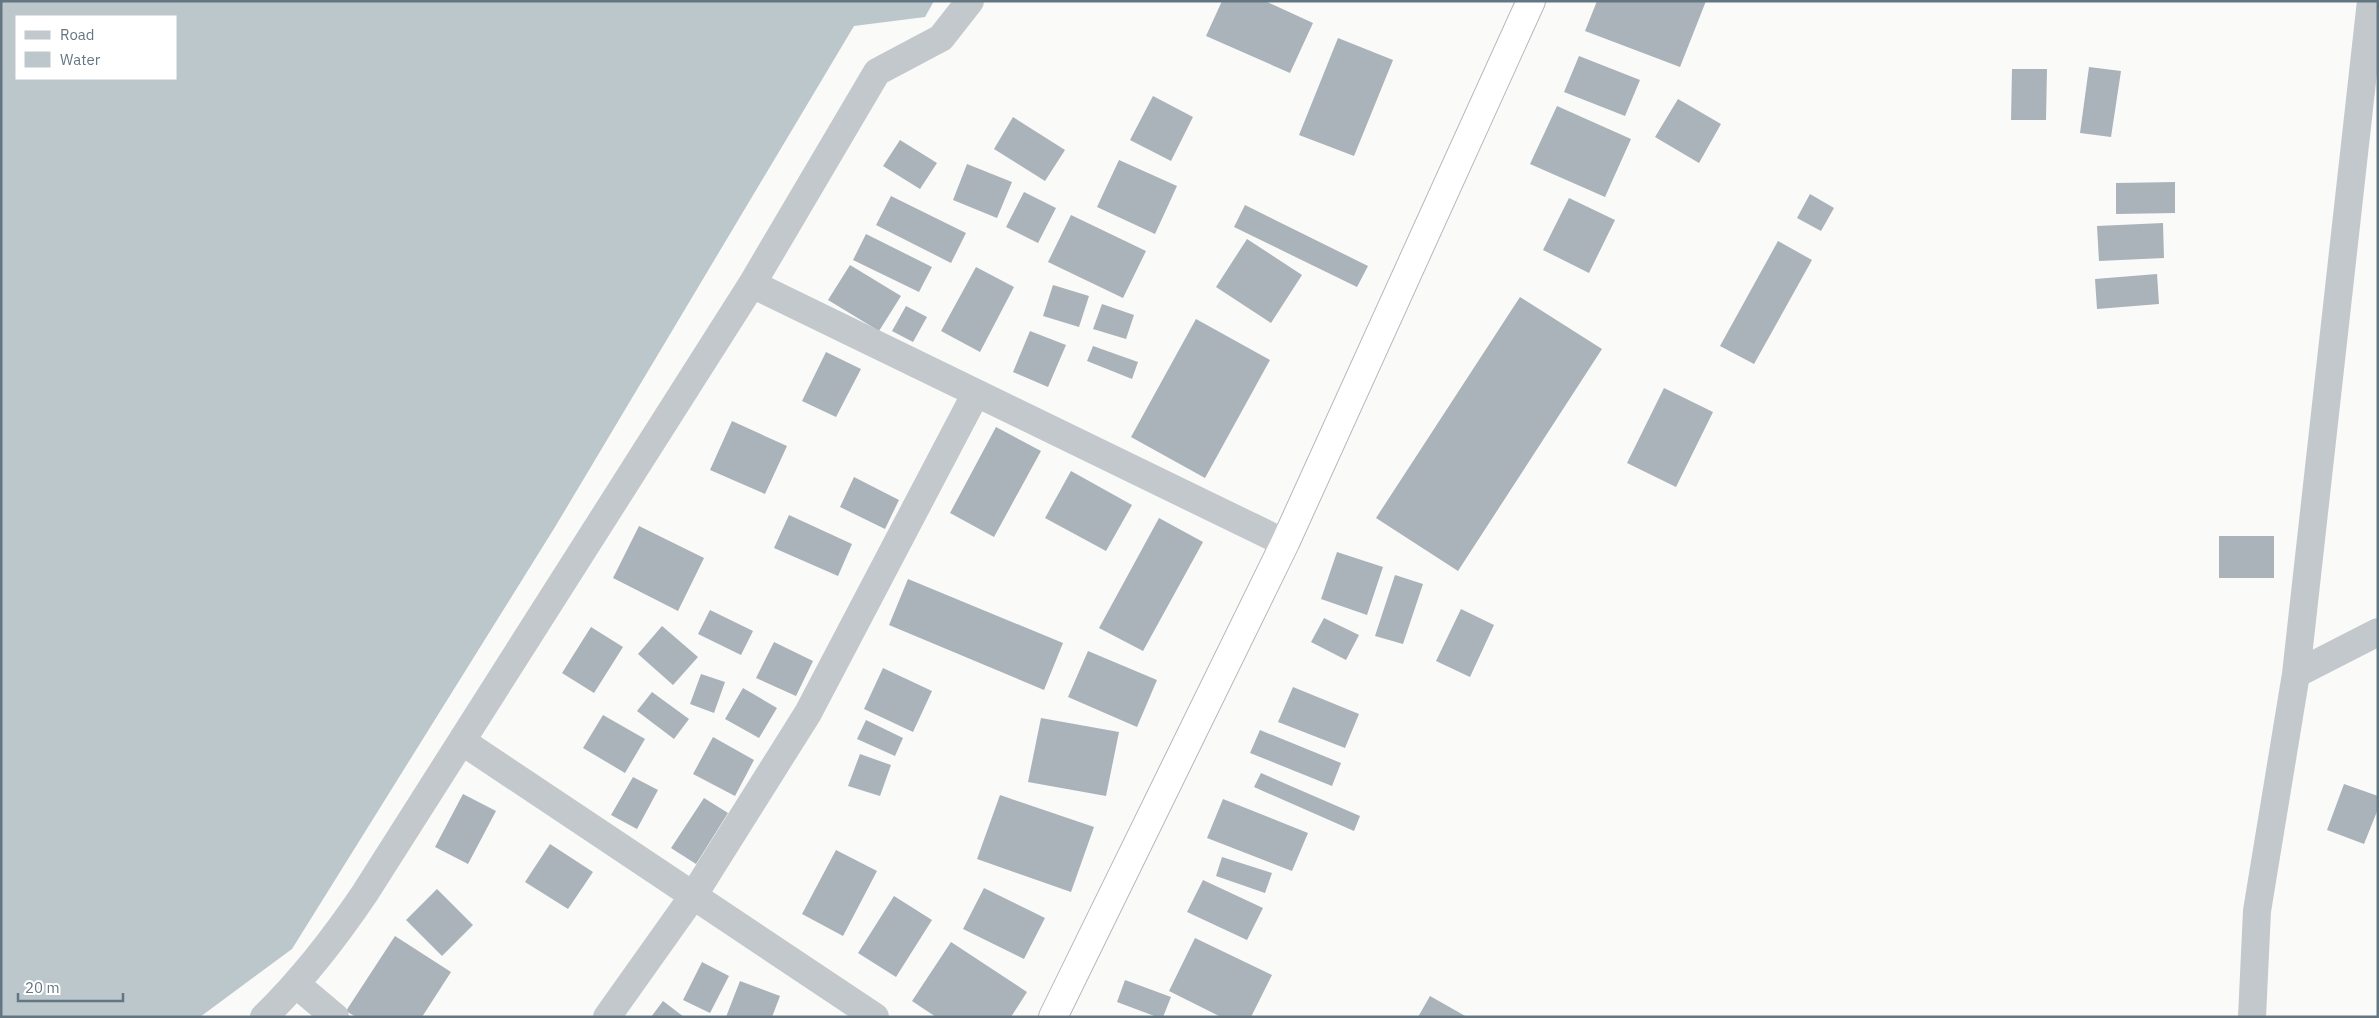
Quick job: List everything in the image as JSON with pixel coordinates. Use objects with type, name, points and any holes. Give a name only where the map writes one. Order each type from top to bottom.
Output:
[{"type":"highway","points":[[1053,1017],[1285,543],[1531,1]]},
{"type":"street","points":[[264,1017],[297,985],[332,943],[462,742],[752,284],[877,72],[940,38],[970,1]]},
{"type":"street","points":[[2252,1017],[2257,911],[2296,674],[2371,1]]},
{"type":"street","points":[[752,284],[1285,543]]},
{"type":"street","points":[[607,1017],[693,896],[808,713],[976,393]]},
{"type":"street","points":[[2296,674],[2378,632]]},
{"type":"street","points":[[462,742],[875,1017]]},
{"type":"street","points":[[297,985],[335,1017]]},
{"type":"water","points":[[1,1],[934,1],[925,17],[854,26],[555,527],[292,949],[200,1017],[1,1017]]},
{"type":"building","points":[[1222,1],[1265,1],[1313,23],[1290,73],[1206,36]]},
{"type":"building","points":[[1597,1],[1706,1],[1680,67],[1585,31]]},
{"type":"building","points":[[1338,38],[1393,60],[1354,156],[1299,135]]},
{"type":"building","points":[[1579,56],[1640,80],[1625,116],[1564,92]]},
{"type":"building","points":[[2089,67],[2121,71],[2111,137],[2080,133]]},
{"type":"building","points":[[2012,69],[2047,69],[2046,120],[2011,120]]},
{"type":"building","points":[[1153,96],[1193,117],[1171,161],[1130,140]]},
{"type":"building","points":[[1678,99],[1721,124],[1699,163],[1655,137]]},
{"type":"building","points":[[1557,106],[1631,139],[1605,197],[1530,164]]},
{"type":"building","points":[[1013,117],[1065,150],[1045,181],[994,149]]},
{"type":"building","points":[[900,140],[937,163],[920,189],[883,166]]},
{"type":"building","points":[[1119,160],[1177,186],[1155,234],[1097,207]]},
{"type":"building","points":[[967,164],[1012,182],[997,218],[953,200]]},
{"type":"building","points":[[2175,182],[2175,213],[2116,214],[2116,183]]},
{"type":"building","points":[[1024,192],[1056,208],[1038,243],[1006,227]]},
{"type":"building","points":[[1810,194],[1834,208],[1821,231],[1797,218]]},
{"type":"building","points":[[891,196],[966,233],[951,263],[876,225]]},
{"type":"building","points":[[1569,198],[1615,220],[1589,273],[1543,250]]},
{"type":"building","points":[[1245,205],[1368,266],[1357,287],[1234,227]]},
{"type":"building","points":[[1071,215],[1146,251],[1123,298],[1048,262]]},
{"type":"building","points":[[2163,223],[2164,258],[2099,261],[2097,226]]},
{"type":"building","points":[[866,234],[932,267],[919,292],[853,260]]},
{"type":"building","points":[[1247,239],[1302,275],[1271,323],[1216,287]]},
{"type":"building","points":[[1778,241],[1812,260],[1754,364],[1720,346]]},
{"type":"building","points":[[850,265],[901,296],[879,331],[828,300]]},
{"type":"building","points":[[976,267],[1014,287],[980,352],[941,331]]},
{"type":"building","points":[[2157,274],[2159,304],[2097,309],[2095,279]]},
{"type":"building","points":[[1053,285],[1089,296],[1079,327],[1043,316]]},
{"type":"building","points":[[1520,297],[1602,349],[1458,571],[1376,518]]},
{"type":"building","points":[[1102,304],[1134,315],[1126,339],[1093,329]]},
{"type":"building","points":[[906,306],[927,317],[913,342],[892,331]]},
{"type":"building","points":[[1196,319],[1270,360],[1205,478],[1131,437]]},
{"type":"building","points":[[1030,331],[1066,345],[1048,387],[1013,372]]},
{"type":"building","points":[[1093,346],[1138,362],[1132,379],[1087,361]]},
{"type":"building","points":[[826,352],[861,369],[836,417],[802,401]]},
{"type":"building","points":[[1664,388],[1713,412],[1676,487],[1627,463]]},
{"type":"building","points":[[732,421],[787,446],[765,494],[710,470]]},
{"type":"building","points":[[996,427],[1041,451],[994,537],[950,513]]},
{"type":"building","points":[[1071,471],[1132,505],[1106,551],[1045,518]]},
{"type":"building","points":[[854,477],[899,500],[885,529],[840,507]]},
{"type":"building","points":[[789,515],[852,544],[838,576],[774,548]]},
{"type":"building","points":[[1159,518],[1203,542],[1143,651],[1099,628]]},
{"type":"building","points":[[639,526],[704,558],[678,611],[613,578]]},
{"type":"building","points":[[2219,536],[2274,536],[2274,578],[2219,578]]},
{"type":"building","points":[[1337,552],[1383,567],[1367,615],[1321,599]]},
{"type":"building","points":[[1395,575],[1423,584],[1403,644],[1375,636]]},
{"type":"building","points":[[908,579],[1063,643],[1044,690],[889,625]]},
{"type":"building","points":[[1461,609],[1494,625],[1470,677],[1436,661]]},
{"type":"building","points":[[710,610],[753,631],[741,655],[698,634]]},
{"type":"building","points":[[1324,618],[1359,635],[1346,660],[1311,642]]},
{"type":"building","points":[[662,626],[698,657],[673,685],[638,654]]},
{"type":"building","points":[[591,627],[623,647],[594,693],[562,673]]},
{"type":"building","points":[[774,642],[813,661],[796,696],[756,678]]},
{"type":"building","points":[[1088,651],[1157,680],[1137,727],[1068,697]]},
{"type":"building","points":[[883,668],[932,691],[913,732],[864,709]]},
{"type":"building","points":[[701,674],[725,682],[714,713],[690,704]]},
{"type":"building","points":[[1293,687],[1359,714],[1345,748],[1278,722]]},
{"type":"building","points":[[743,688],[777,708],[759,738],[725,719]]},
{"type":"building","points":[[652,692],[689,719],[674,739],[637,711]]},
{"type":"building","points":[[603,715],[645,739],[625,773],[583,748]]},
{"type":"building","points":[[1041,718],[1119,732],[1106,796],[1028,782]]},
{"type":"building","points":[[866,720],[903,738],[895,756],[857,739]]},
{"type":"building","points":[[1260,730],[1341,763],[1332,786],[1250,753]]},
{"type":"building","points":[[713,737],[754,760],[735,796],[693,774]]},
{"type":"building","points":[[860,754],[891,765],[880,796],[848,786]]},
{"type":"building","points":[[1261,773],[1360,816],[1354,831],[1254,787]]},
{"type":"building","points":[[633,777],[658,790],[637,829],[611,815]]},
{"type":"building","points":[[2344,784],[2378,796],[2378,809],[2364,844],[2327,830]]},
{"type":"building","points":[[463,794],[496,811],[468,864],[435,847]]},
{"type":"building","points":[[1000,795],[1094,827],[1071,892],[977,859]]},
{"type":"building","points":[[704,798],[728,813],[696,864],[671,848]]},
{"type":"building","points":[[1223,799],[1308,833],[1292,871],[1207,838]]},
{"type":"building","points":[[550,844],[593,872],[568,909],[525,882]]},
{"type":"building","points":[[836,850],[877,871],[843,936],[802,914]]},
{"type":"building","points":[[1222,857],[1272,873],[1265,893],[1216,876]]},
{"type":"building","points":[[1203,880],[1263,908],[1247,940],[1187,912]]},
{"type":"building","points":[[984,888],[1045,918],[1024,959],[963,929]]},
{"type":"building","points":[[437,889],[473,925],[442,956],[406,920]]},
{"type":"building","points":[[894,896],[932,920],[896,977],[858,953]]},
{"type":"building","points":[[395,936],[451,972],[422,1017],[356,1017],[346,1011]]},
{"type":"building","points":[[1195,938],[1272,975],[1251,1017],[1221,1017],[1169,991]]},
{"type":"building","points":[[951,942],[1027,992],[1011,1017],[936,1017],[912,1001]]},
{"type":"building","points":[[702,962],[729,976],[710,1013],[683,1000]]},
{"type":"building","points":[[1125,980],[1171,997],[1163,1017],[1157,1017],[1117,1002]]},
{"type":"building","points":[[740,981],[780,996],[772,1017],[726,1017]]},
{"type":"building","points":[[1430,996],[1467,1017],[1418,1017]]},
{"type":"building","points":[[663,1001],[684,1017],[651,1017]]}]
